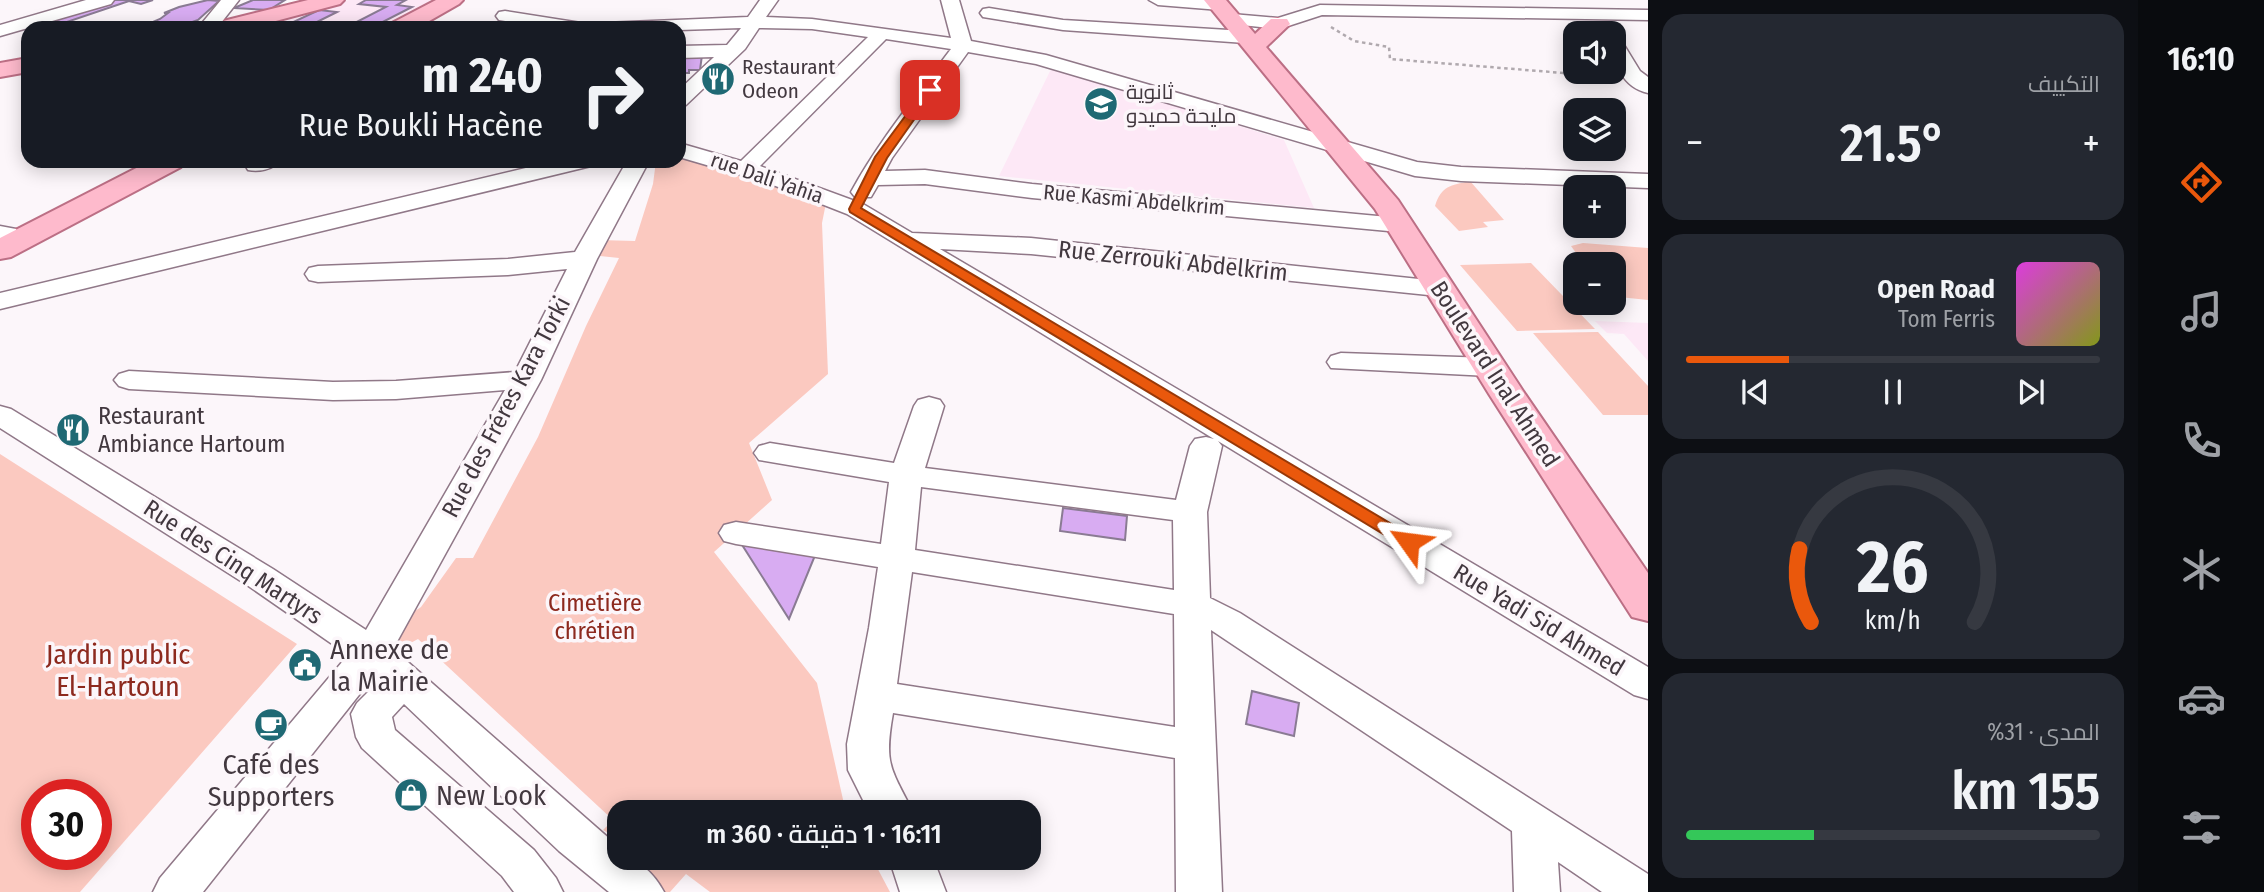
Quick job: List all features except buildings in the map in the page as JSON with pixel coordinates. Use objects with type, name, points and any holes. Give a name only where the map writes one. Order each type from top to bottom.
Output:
[{"type":"main road","points":[[250,21],[333,0]]},
{"type":"main road","points":[[413,21],[452,0]]},
{"type":"main road","points":[[428,21],[466,0]]},
{"type":"main road","points":[[1233,22],[1279,24]]},
{"type":"main road","name":"Boulevard Inal Ahmed","points":[[1233,22],[1336,147],[1353,161],[1399,225],[1489,368],[1648,606]]},
{"type":"main road","points":[[0,70],[21,66]]},
{"type":"main road","points":[[2,238],[137,168]]},
{"type":"main road","points":[[2,238],[156,168]]},
{"type":"street","points":[[34,21],[106,0]]},
{"type":"street","points":[[213,21],[230,0]]},
{"type":"street","points":[[686,94],[731,51],[756,22],[768,0]]},
{"type":"street","points":[[950,0],[962,46]]},
{"type":"street","points":[[1158,0],[1233,22]]},
{"type":"street","points":[[1302,0],[1320,10]]},
{"type":"street","points":[[1578,0],[1596,14],[1600,21]]},
{"type":"street","points":[[493,21],[508,8],[555,21]]},
{"type":"street","points":[[989,13],[1063,25],[1233,22],[1279,24],[1320,10],[1648,15]]},
{"type":"street","points":[[686,25],[756,22],[812,24],[1039,59],[1415,169],[1461,174],[1648,181]]},
{"type":"street","points":[[0,31],[21,25]]},
{"type":"street","points":[[746,169],[882,33]]},
{"type":"street","points":[[855,209],[881,157],[962,46]]},
{"type":"street","points":[[686,52],[731,51]]},
{"type":"street","points":[[1626,65],[1632,75],[1645,82]]},
{"type":"street","name":"rue Dali Yahia","points":[[686,152],[746,169],[855,209]]},
{"type":"street","points":[[0,301],[554,168]]},
{"type":"street","name":"Rue des Fréres Kara Torki","points":[[176,892],[372,652],[526,380],[584,259],[634,168]]},
{"type":"street","name":"Rue Kasmi Abdelkrim","points":[[869,178],[925,177],[1045,192],[1399,225]]},
{"type":"street","name":"Rue Yadi Sid Ahmed","points":[[855,209],[1648,685]]},
{"type":"street","name":"Rue Zerrouki Abdelkrim","points":[[906,240],[1031,246],[1438,288]]},
{"type":"street","points":[[318,274],[508,267],[584,259]]},
{"type":"street","points":[[1341,362],[1489,368]]},
{"type":"street","points":[[129,380],[333,391],[396,390],[526,380]]},
{"type":"street","points":[[885,800],[869,770],[867,744],[878,696],[906,475],[929,406]]},
{"type":"street","name":"Rue des Cinq Martyrs","points":[[0,415],[260,577],[372,652],[575,838],[641,892]]},
{"type":"street","points":[[1199,892],[1190,512],[1206,446]]},
{"type":"street","points":[[770,453],[906,475],[1190,512]]},
{"type":"street","points":[[736,533],[1193,605],[1227,622],[1639,892]]},
{"type":"street","points":[[402,681],[370,714],[376,737],[518,863],[540,892]]},
{"type":"street","points":[[878,696],[1197,746]]},
{"type":"street","points":[[1533,822],[1537,892]]},
{"type":"street","points":[[915,870],[923,892]]},
{"type":"path","points":[[1320,10],[1330,26],[1354,41],[1389,47],[1390,59],[1526,69],[1546,74],[1645,82]]},
{"type":"shaded area","points":[[349,0],[445,0],[406,21],[277,21]]},
{"type":"shaded area","name":"ثانوية مليحة حميدو","points":[[1052,67],[1284,140],[1314,208],[999,176]]},
{"type":"shaded area","points":[[1595,321],[1648,323],[1648,361],[1624,334],[1607,333]]},
{"type":"green space","name":"Cimetière chrétien","points":[[686,159],[826,203],[822,223],[828,374],[749,443],[772,500],[714,552],[817,683],[843,800],[607,800],[607,814],[418,639],[405,646],[391,636],[403,619],[421,607],[456,558],[473,558],[538,437],[619,258],[600,256],[599,240],[635,241],[653,184],[655,168],[686,168]]},
{"type":"green space","points":[[1470,181],[1504,220],[1483,222],[1488,227],[1459,231],[1435,206],[1444,190]]},
{"type":"green space","points":[[1583,243],[1648,248],[1648,300],[1626,298],[1626,252],[1575,252],[1571,246]]},
{"type":"green space","points":[[1531,263],[1563,296],[1563,315],[1581,315],[1595,329],[1517,331],[1460,265]]},
{"type":"green space","points":[[1598,332],[1648,386],[1648,415],[1603,415],[1533,333]]},
{"type":"green space","name":"Jardin public El-Hartoun","points":[[0,454],[297,644],[112,855],[112,779],[21,779],[21,870],[99,870],[80,892],[0,892]]},
{"type":"green space","points":[[650,870],[878,870],[890,892],[710,892],[686,874],[670,892],[663,892],[640,879]]},
{"type":"place","name":"Restaurant Odeon","points":[[718,79]]},
{"type":"place","name":"ثانوية مليحة حميدو","points":[[1101,104]]},
{"type":"place","name":"Restaurant Ambiance Hartoum","points":[[73,430]]},
{"type":"place","name":"Annexe de la Mairie","points":[[305,665]]},
{"type":"place","name":"Café des Supporters","points":[[271,725]]},
{"type":"place","name":"New Look","points":[[411,795]]},
{"type":"route","points":[[930,90],[881,157],[855,209],[1409,542]]}]
